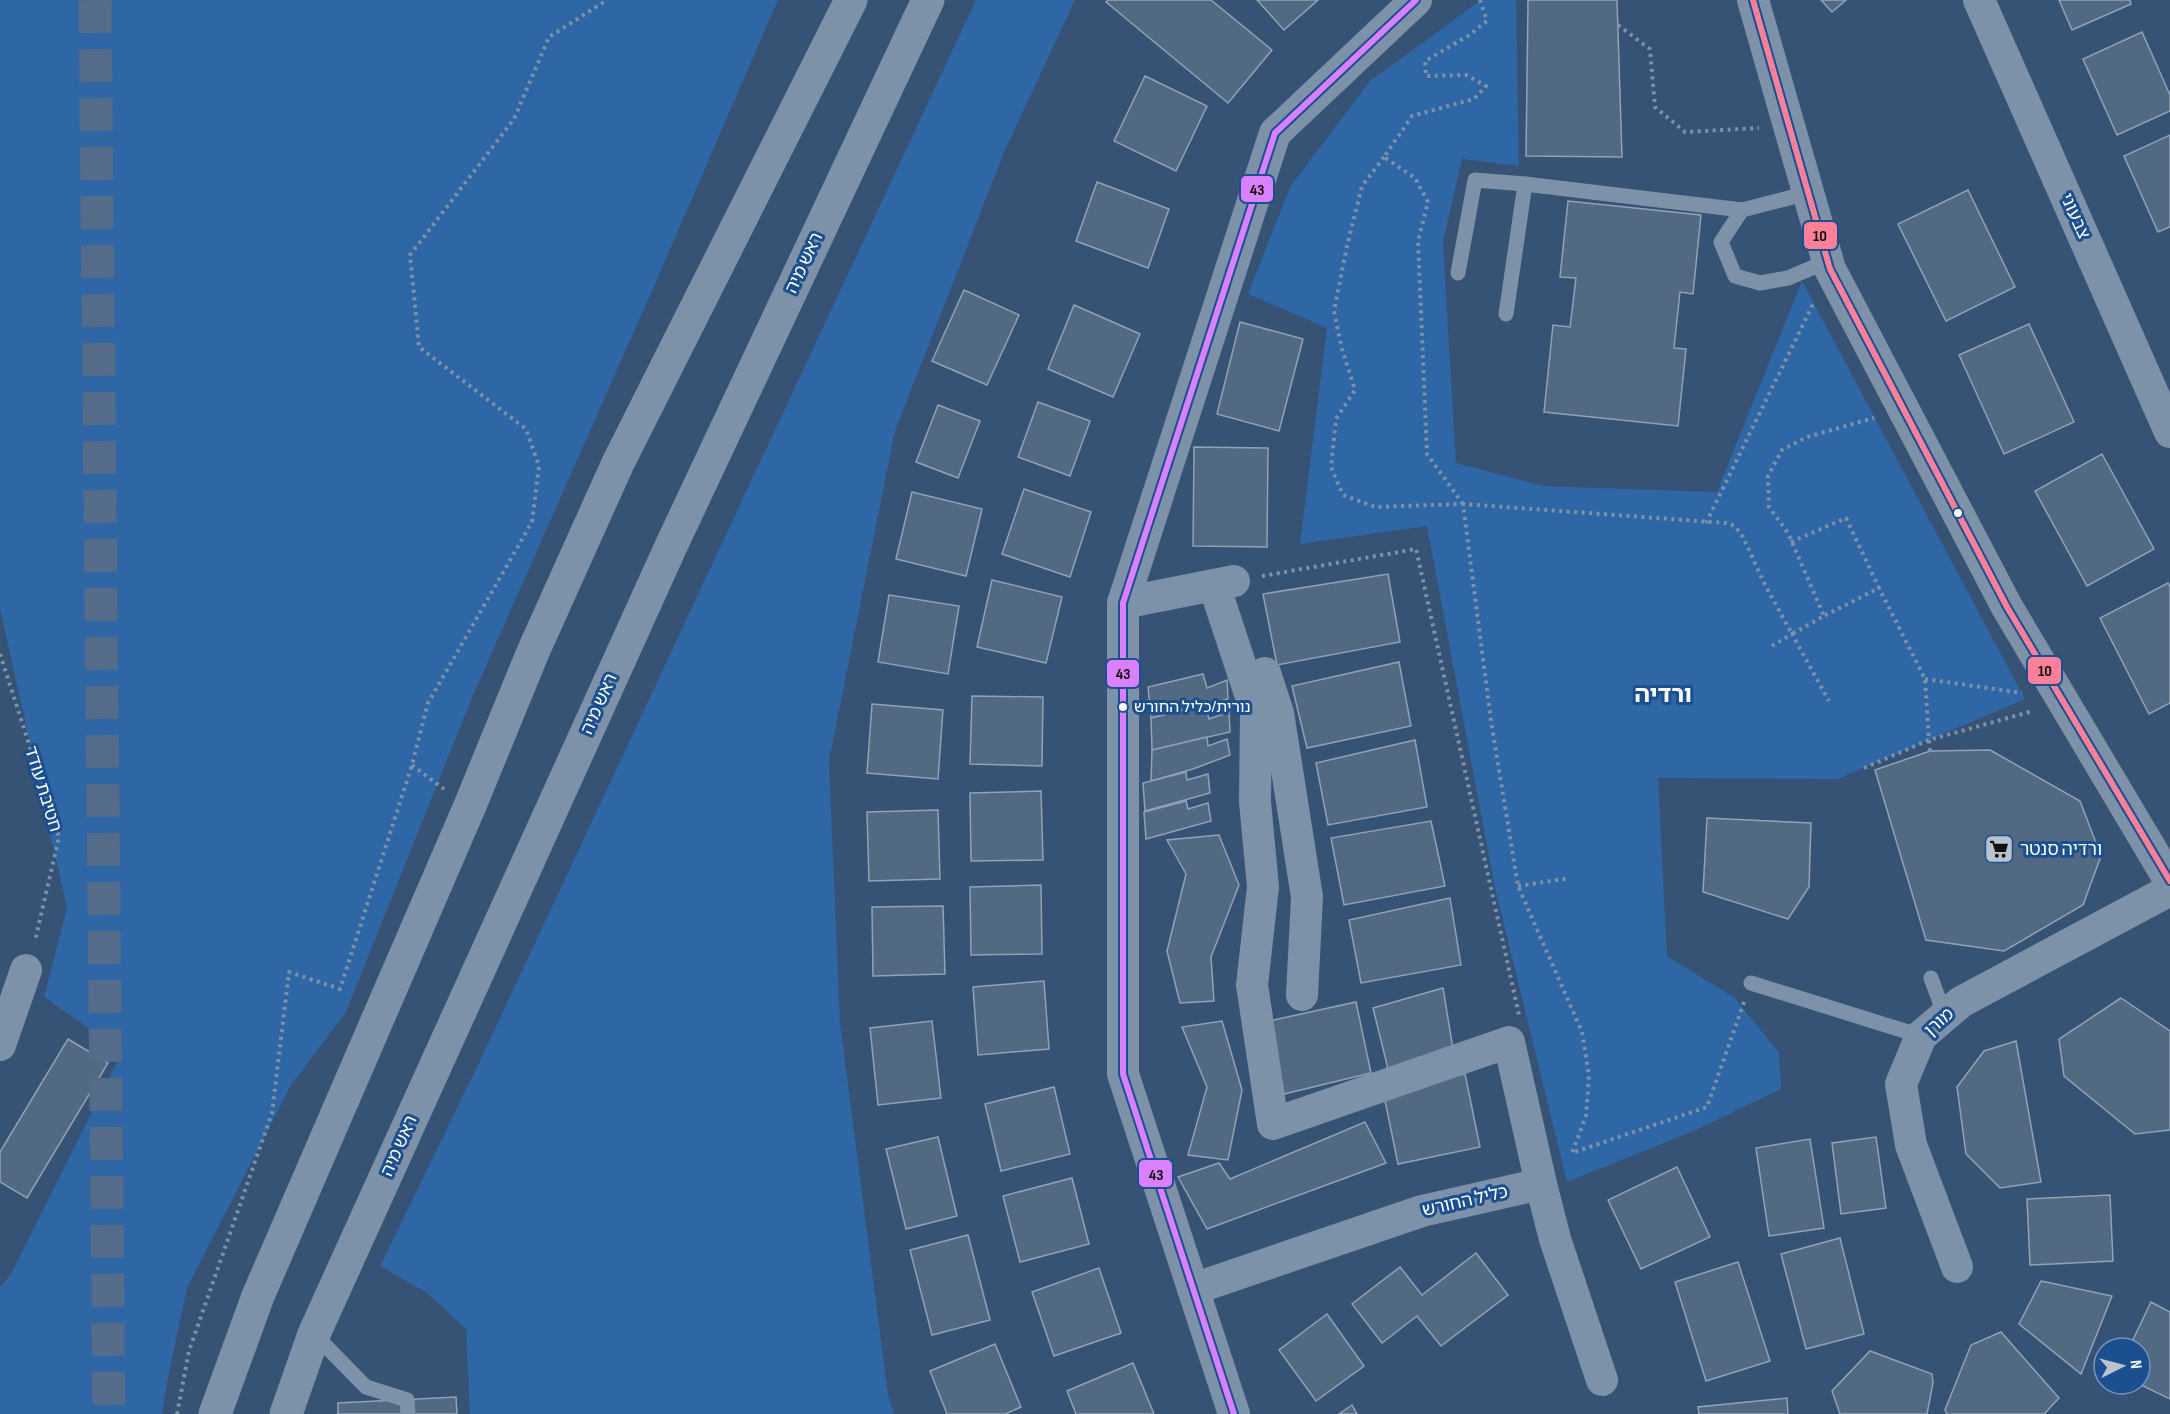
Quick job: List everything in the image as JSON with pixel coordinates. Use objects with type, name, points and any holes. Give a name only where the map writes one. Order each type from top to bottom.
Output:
[{"type":"street","points":[[215,1414],[258,1296],[469,808],[533,652],[618,463],[851,0]]},
{"type":"street","name":"ראש מיה","points":[[286,1414],[314,1334],[672,544],[928,0]]},
{"type":"street","points":[[1234,1414],[1123,1074],[1123,603],[1275,133],[1416,0]]},
{"type":"street","points":[[1753,0],[1829,265],[2007,607],[2170,881]]},
{"type":"street","name":"צבעוני","points":[[1979,0],[2170,432]]},
{"type":"street","points":[[1123,603],[1224,583]]},
{"type":"street","points":[[1224,583],[1278,712],[1307,897],[1302,995]]},
{"type":"street","points":[[1224,583],[1256,712],[1255,802],[1263,887],[1252,985],[1274,1124],[1509,1042],[1555,1239],[1602,1380]]},
{"type":"street","name":"מורן","points":[[1958,1267],[1911,1145],[1901,1084],[1921,1036],[1961,1002],[2170,890]]},
{"type":"street","points":[[0,1046],[26,970]]},
{"type":"street","name":"כליל החורש","points":[[1194,1288],[1422,1211],[1541,1184]]},
{"type":"lane","points":[[1458,273],[1475,180],[1742,210],[1808,193]]},
{"type":"lane","points":[[1506,314],[1525,184]]},
{"type":"lane","points":[[1742,210],[1721,242],[1735,276],[1760,283],[1788,278],[1829,265]]},
{"type":"lane","points":[[1931,978],[1945,1016]]},
{"type":"lane","points":[[1751,983],[1921,1036]]},
{"type":"lane","points":[[314,1334],[366,1387],[407,1400],[408,1414]]},
{"type":"path","points":[[177,1414],[189,1351],[272,1113],[289,972],[340,989],[412,765],[428,703],[532,522],[539,466],[526,429],[419,347],[411,255],[514,118],[549,37],[608,0]]},
{"type":"path","points":[[1480,0],[1486,21],[1468,36],[1425,61],[1426,76],[1466,75],[1486,86],[1474,99],[1412,116],[1362,186],[1334,311],[1342,349],[1355,390],[1336,419],[1331,467],[1343,495],[1375,507],[1463,504],[1726,523],[1735,526],[1743,537],[1765,585],[1829,702]]},
{"type":"path","points":[[1618,25],[1650,49],[1655,107],[1685,132],[1790,126]]},
{"type":"path","points":[[1384,157],[1415,178],[1428,202],[1418,241],[1426,454],[1463,504],[1491,721],[1518,886],[1582,1032],[1589,1076],[1586,1116],[1572,1153],[1707,1107],[1751,983]]},
{"type":"path","points":[[1706,523],[1829,265]]},
{"type":"path","points":[[1824,616],[1788,533],[1769,507],[1768,476],[1782,450],[1807,437],[1904,410]]},
{"type":"path","points":[[1791,542],[1846,518],[1925,679],[1930,751]]},
{"type":"path","points":[[1224,583],[1416,549],[1521,1021]]},
{"type":"path","points":[[1772,646],[1879,588]]},
{"type":"path","name":"חטיבת עודד","points":[[0,654],[59,837],[39,927]]},
{"type":"path","points":[[1925,679],[2062,700]]},
{"type":"path","points":[[1864,768],[1929,740],[2062,700]]},
{"type":"path","points":[[412,765],[469,808]]},
{"type":"path","points":[[1518,886],[1570,878]]},
{"type":"shaded area","points":[[0,0],[778,0],[471,700],[346,1012],[291,1085],[187,1288],[162,1414],[0,1414],[0,1287],[11,1274],[122,1052],[44,997],[67,908],[0,609]]},
{"type":"shaded area","points":[[976,0],[1075,0],[1005,150],[895,431],[829,761],[840,1023],[888,1395],[894,1414],[470,1414],[466,1329],[427,1293],[380,1266],[478,1065]]},
{"type":"shaded area","points":[[1481,0],[1516,0],[1519,166],[1462,159],[1443,242],[1456,463],[1543,486],[1717,492],[1802,281],[2025,699],[1838,779],[1658,778],[1667,956],[1735,998],[1779,1053],[1781,1089],[1696,1130],[1567,1182],[1495,888],[1427,526],[1300,544],[1327,328],[1248,294],[1290,187],[1370,81]]},
{"type":"building","points":[[1108,0],[1211,0],[1272,50],[1228,103],[1106,2]]},
{"type":"building","points":[[1257,0],[1318,0],[1284,30]]},
{"type":"building","points":[[1528,0],[1617,0],[1622,157],[1526,156]]},
{"type":"building","points":[[1821,0],[1846,0],[1832,12]]},
{"type":"building","points":[[2059,0],[2130,0],[2131,4],[2072,30]]},
{"type":"building","points":[[2142,32],[2170,95],[2170,111],[2117,135],[2083,59]]},
{"type":"building","points":[[1145,76],[1207,106],[1176,171],[1114,141]]},
{"type":"building","points":[[2170,135],[2170,227],[2158,232],[2124,156]]},
{"type":"building","points":[[1097,182],[1169,209],[1148,268],[1076,241]]},
{"type":"building","points":[[1968,190],[2015,287],[1946,321],[1898,224]]},
{"type":"building","points":[[1568,201],[1701,215],[1693,294],[1680,292],[1674,348],[1686,349],[1678,426],[1544,412],[1553,325],[1570,327],[1576,278],[1560,277]]},
{"type":"building","points":[[964,290],[1019,315],[987,385],[932,361]]},
{"type":"building","points":[[1074,305],[1140,334],[1113,397],[1048,369]]},
{"type":"building","points":[[1240,322],[1303,339],[1279,431],[1217,414]]},
{"type":"building","points":[[2029,324],[2074,422],[2004,454],[1959,355]]},
{"type":"building","points":[[1038,402],[1090,421],[1070,476],[1018,457]]},
{"type":"building","points":[[938,405],[980,421],[958,478],[916,462]]},
{"type":"building","points":[[1194,447],[1268,448],[1267,547],[1193,546]]},
{"type":"building","points":[[2102,454],[2154,549],[2087,586],[2035,491]]},
{"type":"building","points":[[1024,489],[1091,512],[1070,577],[1002,554]]},
{"type":"building","points":[[912,492],[982,509],[966,576],[896,559]]},
{"type":"building","points":[[1388,574],[1400,642],[1277,665],[1263,594]]},
{"type":"building","points":[[992,580],[1062,597],[1046,663],[977,647]]},
{"type":"building","points":[[2168,583],[2170,587],[2170,703],[2149,714],[2100,618]]},
{"type":"building","points":[[889,595],[959,606],[948,674],[878,662]]},
{"type":"building","points":[[1399,662],[1411,726],[1307,748],[1292,686]]},
{"type":"building","points":[[1203,674],[1207,688],[1227,680],[1228,699],[1151,718],[1148,687]]},
{"type":"building","points":[[972,696],[1043,697],[1042,766],[970,764]]},
{"type":"building","points":[[872,704],[943,710],[938,779],[867,773]]},
{"type":"building","points":[[1205,705],[1209,719],[1229,712],[1230,732],[1152,750],[1151,718]]},
{"type":"building","points":[[1207,737],[1208,746],[1227,739],[1230,755],[1151,781],[1152,750]]},
{"type":"building","points":[[1415,740],[1427,807],[1328,825],[1316,763]]},
{"type":"building","name":"ורדיה סנטר","points":[[1990,750],[2080,801],[2101,856],[2083,905],[2004,951],[1926,940],[1875,770],[1930,751]]},
{"type":"building","points":[[1186,772],[1187,780],[1208,774],[1210,793],[1145,811],[1143,783]]},
{"type":"building","points":[[1041,791],[1043,860],[971,861],[970,793]]},
{"type":"building","points":[[1186,801],[1188,809],[1208,803],[1211,821],[1146,839],[1144,812]]},
{"type":"building","points":[[938,810],[940,879],[869,881],[867,812]]},
{"type":"building","points":[[1707,818],[1811,823],[1809,887],[1788,919],[1703,892]]},
{"type":"building","points":[[1431,821],[1445,886],[1344,905],[1331,838]]},
{"type":"building","points":[[1219,835],[1239,885],[1211,957],[1214,1001],[1180,1003],[1167,951],[1186,874],[1167,840]]},
{"type":"building","points":[[1041,885],[1042,954],[971,955],[970,887]]},
{"type":"building","points":[[1450,898],[1461,965],[1361,983],[1349,920]]},
{"type":"building","points":[[943,906],[945,974],[873,976],[872,907]]},
{"type":"building","points":[[1044,981],[1049,1049],[978,1055],[973,987]]},
{"type":"building","points":[[1443,988],[1453,1049],[1388,1069],[1373,1008]]},
{"type":"building","points":[[2121,998],[2170,1031],[2170,1130],[2135,1134],[2064,1076],[2059,1039]]},
{"type":"building","points":[[1356,1002],[1371,1073],[1284,1094],[1269,1021]]},
{"type":"building","points":[[932,1021],[941,1098],[878,1105],[870,1028]]},
{"type":"building","points":[[1222,1021],[1242,1090],[1228,1160],[1188,1155],[1207,1087],[1182,1027]]},
{"type":"building","points":[[68,1039],[108,1063],[27,1198],[0,1182],[0,1152]]},
{"type":"building","points":[[2016,1041],[2041,1182],[2000,1188],[1966,1154],[1957,1087],[1984,1051]]},
{"type":"building","points":[[1465,1074],[1480,1147],[1398,1164],[1383,1091]]},
{"type":"building","points":[[1054,1087],[1070,1154],[1001,1171],[985,1104]]},
{"type":"building","points":[[1365,1122],[1386,1163],[1207,1229],[1178,1177],[1219,1163],[1230,1179]]},
{"type":"building","points":[[938,1137],[957,1216],[906,1229],[886,1149]]},
{"type":"building","points":[[1876,1137],[1886,1208],[1841,1214],[1832,1143]]},
{"type":"building","points":[[1810,1139],[1824,1228],[1769,1236],[1756,1148]]},
{"type":"building","points":[[1677,1167],[1710,1237],[1641,1269],[1608,1200]]},
{"type":"building","points":[[1072,1178],[1089,1244],[1020,1262],[1003,1196]]},
{"type":"building","points":[[2110,1195],[2113,1261],[2030,1265],[2027,1199]]},
{"type":"building","points":[[968,1235],[990,1320],[932,1335],[910,1250]]},
{"type":"building","points":[[1840,1238],[1864,1334],[1806,1349],[1781,1254]]},
{"type":"building","points":[[1476,1253],[1508,1295],[1441,1346],[1417,1316],[1382,1343],[1352,1304],[1400,1267],[1422,1295]]},
{"type":"building","points":[[1738,1262],[1770,1361],[1706,1381],[1675,1282]]},
{"type":"building","points":[[1099,1268],[1121,1333],[1054,1356],[1032,1292]]},
{"type":"building","points":[[2041,1281],[2112,1296],[2096,1336],[2092,1336],[2092,1346],[2081,1374],[2019,1324]]},
{"type":"building","points":[[2151,1302],[2170,1312],[2170,1399],[2152,1390],[2152,1336],[2135,1336]]},
{"type":"building","points":[[1327,1314],[1364,1366],[1316,1401],[1279,1350]]},
{"type":"building","points":[[2001,1332],[2059,1398],[2044,1414],[1947,1414],[1945,1410],[1971,1345]]},
{"type":"building","points":[[995,1344],[1021,1407],[1005,1414],[947,1414],[930,1371]]},
{"type":"building","points":[[1870,1351],[1932,1374],[1933,1383],[1927,1414],[1840,1414],[1832,1391]]},
{"type":"building","points":[[1133,1363],[1154,1414],[1076,1414],[1067,1391]]},
{"type":"building","points":[[456,1397],[457,1414],[338,1414],[338,1403]]},
{"type":"building","points":[[1787,1398],[1788,1414],[1699,1414],[1698,1407]]},
{"type":"building","points":[[1352,1405],[1357,1414],[1339,1414]]},
{"type":"tunnel","points":[[95,0],[109,1414]]},
{"type":"transit line","name":"43","points":[[1234,1414],[1123,1074],[1123,603],[1275,133],[1416,0]]},
{"type":"transit line","name":"10","points":[[1753,0],[1830,269],[2007,607],[2170,881]]},
{"type":"place","name":"נורית/כליל החורש","points":[[1123,707]]},
{"type":"place","name":"ורדיה סנטר","points":[[1999,849]]},
{"type":"district","name":"ורדיה","points":[[1663,694]]}]
